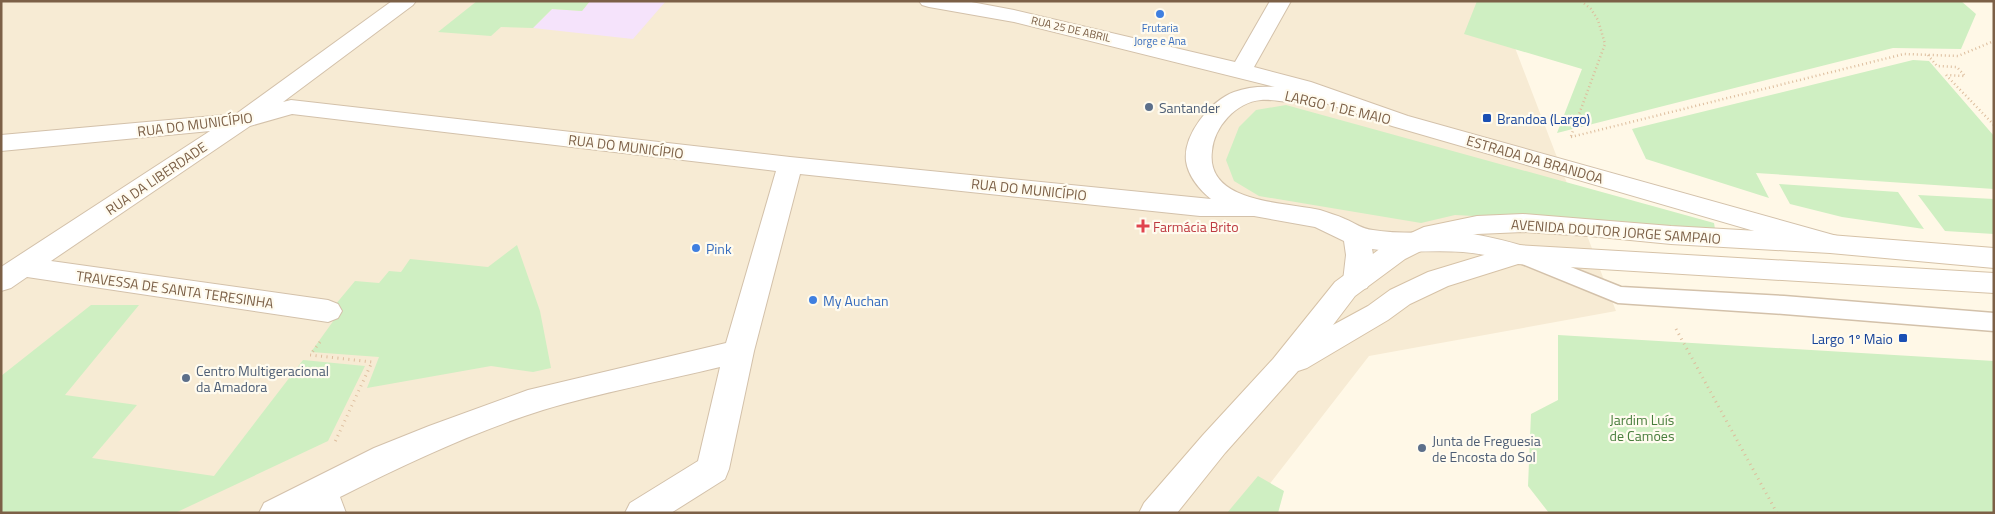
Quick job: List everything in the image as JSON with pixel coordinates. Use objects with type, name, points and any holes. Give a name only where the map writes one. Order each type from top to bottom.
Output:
[{"type":"street","name":"RUA DA LIBERDADE","points":[[12,274],[242,121],[406,1]]},
{"type":"street","name":"RUA 25 DE ABRIL","points":[[929,1],[1014,16],[1241,70]]},
{"type":"street","points":[[1241,70],[1281,1]]},
{"type":"street","name":"ESTRADA DA BRANDOA","points":[[1241,70],[1303,87],[1400,121],[1830,244]]},
{"type":"street","name":"LARGO 1 DE MAIO","points":[[1400,121],[1276,93],[1259,93],[1242,97],[1229,104],[1211,123],[1203,139],[1199,156],[1201,169],[1209,183],[1220,193],[1252,208],[1318,219],[1338,225],[1356,236],[1412,242],[1477,244],[1517,254]]},
{"type":"street","name":"RUA DO MUNICÍPIO","points":[[1,143],[242,121],[291,107],[790,165],[1200,207],[1252,208]]},
{"type":"street","points":[[642,513],[713,469],[739,351],[790,165]]},
{"type":"street","name":"AVENIDA DOUTOR JORGE SAMPAIO","points":[[1284,367],[1345,289],[1395,252],[1412,242],[1434,233],[1477,225],[1523,223],[1589,227],[1671,235],[1830,244],[1994,258]]},
{"type":"street","points":[[1356,236],[1360,254],[1357,281]]},
{"type":"street","name":"AVENIDA DOUTOR JORGE SAMPAIO","points":[[1284,367],[1408,293],[1438,279],[1517,254],[1994,283]]},
{"type":"street","name":"TRAVESSA DE SANTA TERESINHA","points":[[12,274],[327,323]]},
{"type":"street","points":[[276,513],[325,501],[386,458],[440,435],[539,399],[739,351]]},
{"type":"street","points":[[1156,513],[1214,444],[1284,367]]},
{"type":"lane","points":[[1517,254],[1618,296],[1994,322]]},
{"type":"path","points":[[1554,164],[1571,137],[1605,44],[1604,33],[1597,17],[1581,1]]},
{"type":"path","points":[[1571,137],[1904,54],[1958,56],[1994,41]]},
{"type":"path","points":[[1928,54],[1937,66],[1957,67],[1965,76],[1946,75],[1994,125]]},
{"type":"path","points":[[1659,298],[1777,513]]},
{"type":"path","points":[[327,323],[310,356],[372,362],[334,445]]},
{"type":"shaded area","points":[[1,1],[1497,1],[1616,311],[1369,356],[1247,513],[1,513]]},
{"type":"shaded area","points":[[590,1],[666,1],[633,39],[533,28],[552,9],[582,11]]},
{"type":"green space","points":[[477,1],[590,1],[582,11],[552,9],[533,28],[501,27],[491,36],[438,32]]},
{"type":"green space","points":[[1477,1],[1961,1],[1976,14],[1961,49],[1893,48],[1557,133],[1582,69],[1464,34]]},
{"type":"green space","points":[[1913,60],[1929,61],[1994,136],[1994,189],[1756,173],[1769,198],[1646,159],[1632,129]]},
{"type":"green space","points":[[1286,105],[1714,223],[1715,229],[1455,215],[1421,223],[1259,196],[1234,181],[1226,160],[1239,127],[1256,110]]},
{"type":"green space","points":[[1779,184],[1898,192],[1924,229],[1842,217],[1790,204]]},
{"type":"green space","points":[[1918,195],[1994,199],[1994,234],[1945,231]]},
{"type":"green space","points":[[517,245],[540,311],[551,368],[533,372],[491,366],[367,388],[379,357],[311,352],[334,320],[335,305],[355,281],[379,283],[389,271],[401,272],[410,259],[488,267]]},
{"type":"green space","points":[[91,305],[139,305],[65,395],[137,405],[92,458],[214,476],[303,360],[365,366],[328,441],[175,513],[1,513],[1,376]]},
{"type":"green space","name":"Jardim Luís de Camões","points":[[1558,335],[1994,361],[1994,513],[1549,513],[1528,486],[1531,414],[1558,400]]},
{"type":"green space","points":[[1258,476],[1284,491],[1278,513],[1227,513]]},
{"type":"place","name":"Frutaria Jorge e Ana","points":[[1160,14]]},
{"type":"place","name":"Santander","points":[[1149,107]]},
{"type":"place","name":"Brandoa (Largo)","points":[[1487,118]]},
{"type":"place","name":"Farmácia Brito","points":[[1143,226]]},
{"type":"place","name":"Pink","points":[[696,248]]},
{"type":"place","name":"My Auchan","points":[[813,300]]},
{"type":"place","name":"Largo 1º Maio","points":[[1903,338]]},
{"type":"place","name":"Centro Multigeracional da Amadora","points":[[186,378]]},
{"type":"place","name":"Junta de Freguesia de Encosta do Sol","points":[[1422,448]]}]
